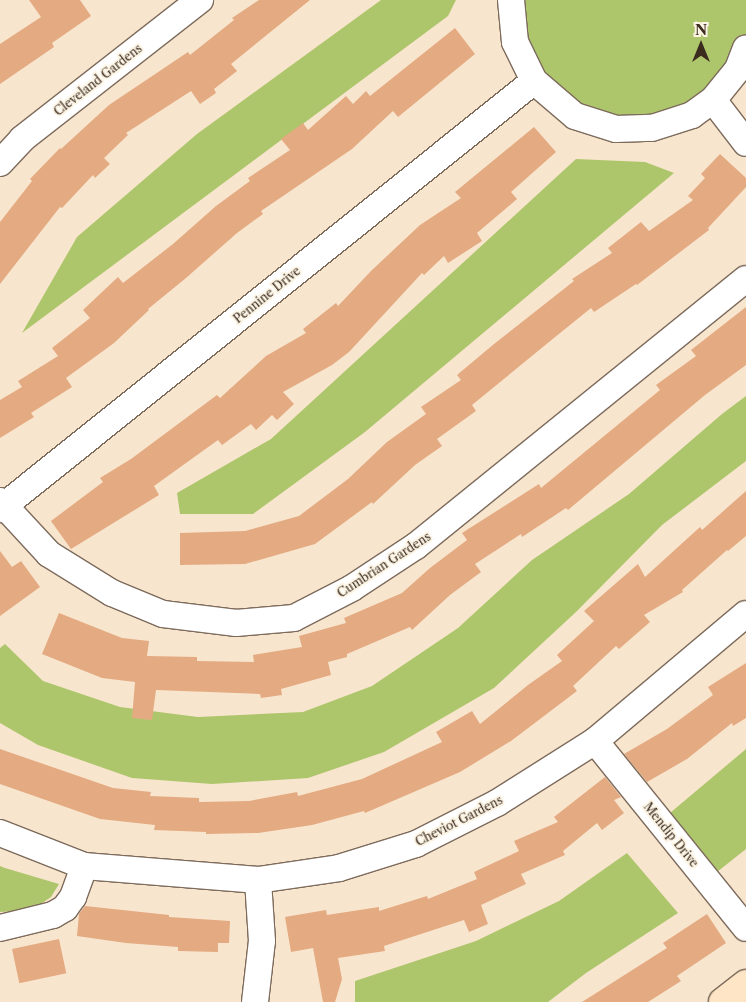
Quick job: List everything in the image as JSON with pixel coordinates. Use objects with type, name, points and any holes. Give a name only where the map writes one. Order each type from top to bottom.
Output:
[{"type":"street","name":"Cleveland Gardens","points":[[0,163],[22,139],[200,0]]},
{"type":"street","points":[[511,0],[515,42],[534,81],[575,116],[616,129],[652,128],[692,115],[713,100],[738,69],[746,48]]},
{"type":"street","name":"Pennine Drive","points":[[1,505],[534,81]]},
{"type":"street","points":[[713,100],[746,143]]},
{"type":"street","name":"Cumbrian Gardens","points":[[1,505],[50,554],[112,593],[163,614],[236,623],[294,618],[352,588],[416,546],[746,279]]},
{"type":"street","name":"Cheviot Gardens","points":[[0,833],[84,866],[258,880],[339,868],[416,844],[497,802],[596,741],[746,614]]},
{"type":"street","name":"Mendip Drive","points":[[596,741],[746,928]]},
{"type":"street","points":[[0,928],[53,915],[65,908],[73,897],[84,866]]},
{"type":"street","points":[[255,1002],[262,941],[258,880]]},
{"type":"street","points":[[723,1002],[746,984]]},
{"type":"green space","points":[[381,0],[456,0],[448,16],[22,333],[77,237],[197,134]]},
{"type":"green space","points":[[511,0],[746,0],[746,48],[713,100],[616,129],[534,81]]},
{"type":"green space","points":[[576,159],[645,162],[674,173],[365,432],[253,514],[180,514],[177,493],[271,439]]},
{"type":"green space","points":[[746,396],[746,461],[662,525],[576,612],[494,688],[384,752],[308,778],[212,784],[132,778],[38,745],[0,723],[0,648],[5,644],[43,681],[120,707],[198,717],[303,712],[372,686],[458,628],[532,560],[629,494],[722,414]]},
{"type":"green space","points":[[746,749],[746,849],[717,872],[670,813]]},
{"type":"green space","points":[[627,853],[678,913],[586,973],[548,1002],[355,1002],[355,981],[476,941],[559,901]]},
{"type":"green space","points":[[0,866],[59,884],[51,897],[32,910],[0,912]]},
{"type":"building","points":[[29,0],[80,0],[91,16],[52,43],[54,47],[0,84],[0,44],[41,17]]},
{"type":"building","points":[[259,0],[310,0],[231,64],[237,71],[214,89],[216,93],[200,104],[191,91],[126,133],[128,135],[104,158],[110,164],[95,178],[93,175],[62,208],[60,207],[0,284],[0,222],[32,181],[30,179],[60,148],[109,105],[188,52],[190,55],[234,20],[232,18]]},
{"type":"building","points":[[455,28],[475,54],[398,117],[393,111],[352,149],[261,211],[263,214],[237,233],[148,309],[114,343],[66,378],[72,387],[31,413],[34,417],[0,438],[0,400],[22,387],[18,381],[58,356],[52,348],[90,318],[83,310],[118,277],[123,283],[173,244],[216,206],[250,181],[248,178],[290,150],[281,139],[303,123],[308,130],[346,96],[353,104],[366,91],[370,96]]},
{"type":"building","points":[[534,127],[556,152],[511,192],[517,199],[477,233],[482,241],[448,263],[444,256],[424,275],[422,273],[349,352],[332,365],[283,392],[294,404],[277,420],[272,415],[256,430],[251,424],[222,445],[218,440],[154,486],[159,495],[71,549],[51,521],[103,482],[100,478],[131,459],[217,395],[220,398],[266,356],[306,333],[303,329],[336,303],[338,306],[371,271],[420,225],[461,198],[455,192]]},
{"type":"building","points":[[720,154],[746,178],[746,187],[708,228],[709,230],[637,285],[594,312],[591,308],[549,342],[472,405],[476,411],[437,439],[442,446],[415,465],[373,504],[372,502],[315,544],[245,564],[180,565],[180,533],[245,531],[299,516],[348,479],[387,442],[426,414],[421,407],[461,380],[457,375],[574,281],[572,279],[612,253],[608,248],[641,222],[649,231],[693,200],[688,196],[705,178],[701,174]]},
{"type":"building","points":[[746,307],[746,365],[705,395],[568,510],[566,508],[522,537],[521,534],[475,564],[481,572],[450,595],[412,630],[410,627],[347,654],[347,657],[328,662],[331,675],[281,689],[282,695],[261,698],[260,694],[156,690],[152,720],[132,718],[135,682],[102,678],[42,654],[59,613],[122,638],[149,641],[147,656],[197,657],[197,661],[254,662],[253,655],[302,647],[299,636],[346,623],[344,618],[402,593],[430,568],[467,540],[462,533],[539,484],[541,488],[660,390],[656,385],[696,356],[691,350]]},
{"type":"building","points":[[746,491],[746,536],[727,550],[682,590],[683,592],[644,615],[650,622],[619,649],[616,646],[573,686],[577,691],[511,741],[460,772],[365,813],[364,811],[312,825],[258,833],[206,834],[206,832],[154,830],[155,825],[100,819],[0,784],[0,749],[113,788],[151,792],[150,796],[199,798],[199,802],[249,801],[297,792],[298,796],[362,779],[442,742],[436,732],[472,711],[480,724],[528,685],[562,661],[557,655],[594,621],[584,611],[638,564],[645,577],[700,527],[702,530]]},
{"type":"building","points":[[0,551],[12,567],[21,561],[40,587],[0,616]]},
{"type":"building","points":[[746,663],[746,718],[733,726],[732,723],[687,759],[647,782],[624,754],[667,729],[713,695],[708,687]]},
{"type":"building","points":[[605,777],[621,797],[614,800],[624,813],[602,830],[597,823],[563,851],[565,855],[521,874],[526,884],[481,905],[488,924],[469,932],[464,920],[384,946],[385,951],[338,958],[342,979],[335,1002],[323,1002],[313,948],[291,952],[285,917],[326,910],[327,915],[379,907],[379,911],[427,896],[428,899],[477,879],[474,872],[519,851],[514,841],[558,822],[554,817]]},
{"type":"building","points":[[85,906],[169,915],[169,917],[230,921],[229,943],[218,943],[218,952],[178,951],[178,947],[126,943],[77,936],[79,914]]},
{"type":"building","points":[[707,914],[726,943],[677,976],[681,981],[648,1002],[582,1002],[667,948],[663,943]]},
{"type":"building","points":[[59,939],[66,973],[19,983],[12,949]]}]
